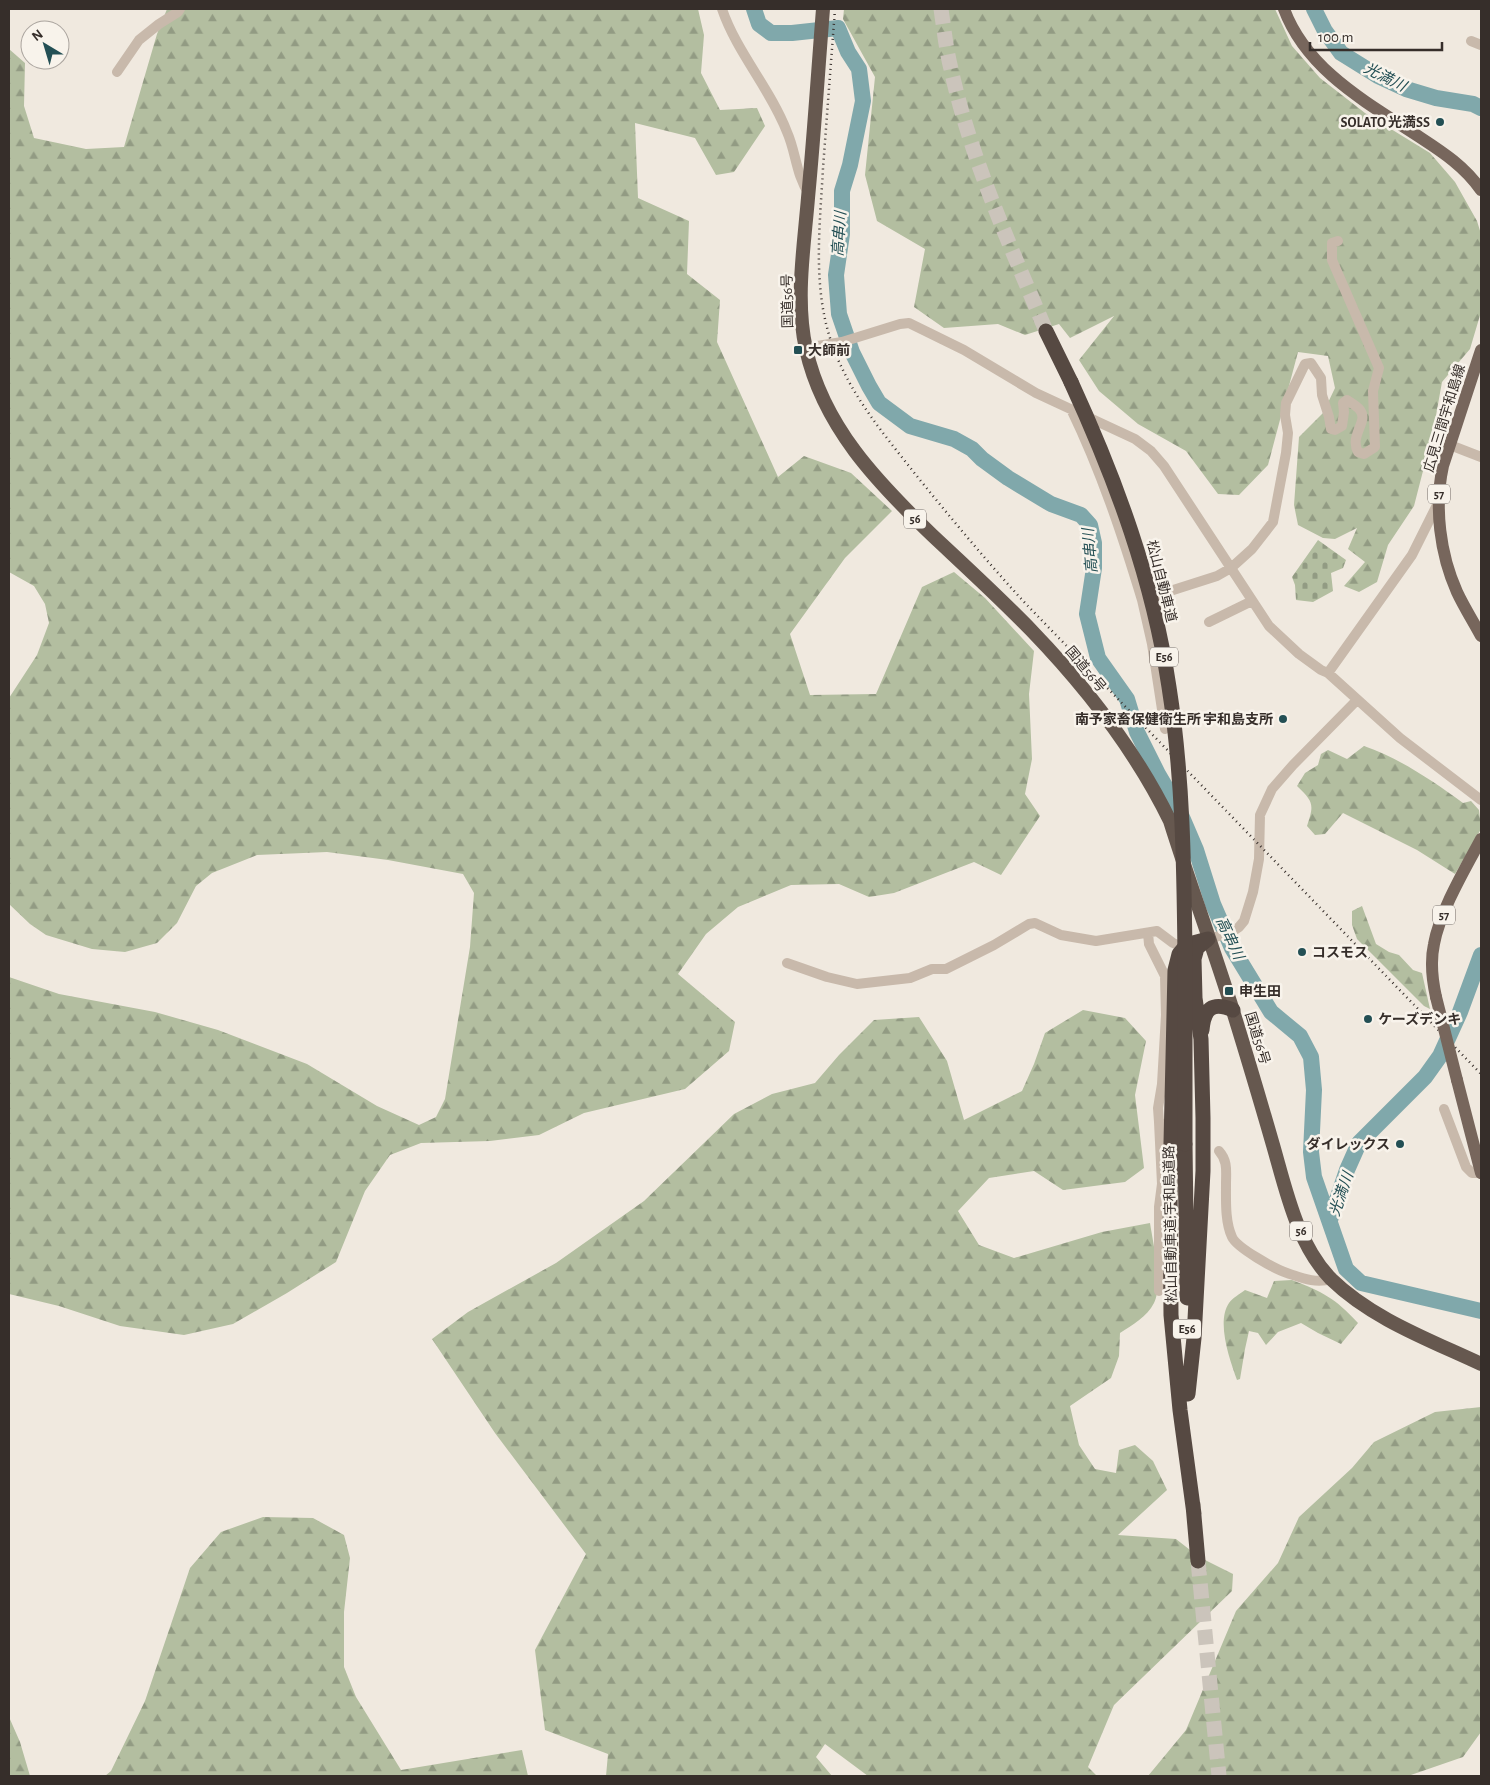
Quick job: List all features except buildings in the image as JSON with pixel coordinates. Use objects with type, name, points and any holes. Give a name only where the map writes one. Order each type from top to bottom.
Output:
[{"type":"highway","name":"国道56号","points":[[823,11],[801,294],[806,348],[812,372],[831,416],[865,466],[892,497],[1050,651],[1105,717],[1139,765],[1157,796],[1170,821],[1213,937],[1285,1187],[1310,1253],[1331,1279],[1368,1308],[1481,1364]]},
{"type":"highway","name":"松山自動車道","points":[[1046,331],[1103,455],[1136,544],[1162,651],[1174,717],[1188,949]]},
{"type":"highway","points":[[1194,1514],[1180,1410],[1172,1315],[1170,1185],[1175,970],[1179,954],[1188,949],[1197,948],[1213,937]]},
{"type":"highway","points":[[1188,949],[1200,1040],[1204,1118],[1194,1338],[1188,1394]]},
{"type":"highway","name":"松山自動車道;宇和島道路","points":[[1188,949],[1185,1144],[1188,1394],[1198,1561]]},
{"type":"highway","points":[[1200,1040],[1203,1019],[1208,1011],[1222,1005],[1233,1010]]},
{"type":"main road","points":[[1284,9],[1300,42],[1319,65],[1375,108],[1455,161],[1481,190]]},
{"type":"main road","name":"広見三間宇和島線","points":[[1481,350],[1450,445],[1439,485],[1438,503],[1448,569],[1458,594],[1481,636]]},
{"type":"main road","name":"57","points":[[1481,839],[1450,900],[1434,943],[1432,972],[1436,997],[1481,1173]]},
{"type":"street","points":[[117,72],[140,40],[180,9]]},
{"type":"street","points":[[722,9],[738,45],[757,74],[788,132],[802,185],[809,194]]},
{"type":"street","points":[[1471,41],[1481,45]]},
{"type":"street","points":[[1142,600],[1217,576],[1231,568],[1252,549],[1273,522],[1286,453],[1288,433],[1285,416],[1286,403],[1306,364],[1311,364],[1321,378],[1322,395],[1331,429],[1335,430],[1342,426],[1343,403],[1347,400],[1360,411],[1362,416],[1362,422],[1354,439],[1358,452],[1364,454],[1375,446],[1373,391],[1379,368],[1332,260],[1332,243],[1338,241]]},
{"type":"street","points":[[806,348],[842,342],[900,324],[910,323],[964,350],[1036,393],[1134,439],[1151,451],[1164,466],[1269,626],[1288,645],[1321,670],[1328,673],[1400,738],[1481,800]]},
{"type":"street","points":[[1071,409],[1108,494],[1142,600],[1152,644],[1165,729]]},
{"type":"street","points":[[1450,445],[1481,457]]},
{"type":"street","points":[[1328,673],[1412,555],[1438,503]]},
{"type":"street","points":[[1209,622],[1252,601]]},
{"type":"street","points":[[1213,937],[1230,933],[1244,921],[1253,892],[1261,847],[1260,815],[1272,789],[1357,700]]},
{"type":"street","points":[[787,963],[827,977],[857,984],[910,978],[932,969],[946,968],[994,945],[1029,924],[1035,923],[1061,935],[1096,941],[1157,931],[1172,943],[1188,949]]},
{"type":"street","points":[[1148,933],[1149,944],[1165,976],[1166,1015],[1162,1084],[1158,1108],[1161,1123],[1162,1184],[1159,1207],[1159,1291]]},
{"type":"street","points":[[1444,1109],[1466,1167],[1472,1173],[1481,1173]]},
{"type":"street","points":[[1219,1151],[1226,1162],[1226,1203],[1233,1239],[1260,1260],[1279,1270],[1322,1282],[1331,1279]]},
{"type":"green space","points":[[167,9],[698,9],[704,35],[701,73],[720,110],[757,108],[765,126],[734,172],[716,175],[695,138],[635,123],[638,198],[689,221],[687,274],[720,300],[717,342],[778,477],[804,456],[851,473],[892,511],[845,558],[790,634],[810,695],[876,694],[922,587],[954,572],[985,598],[1034,651],[1029,694],[1032,759],[1025,794],[1040,816],[1001,875],[974,862],[894,893],[869,897],[839,884],[791,885],[738,907],[706,934],[678,974],[735,1022],[729,1051],[685,1089],[584,1113],[539,1135],[490,1141],[421,1143],[390,1155],[365,1191],[336,1262],[233,1324],[184,1335],[120,1326],[59,1306],[9,1294],[9,977],[59,994],[155,1012],[218,1030],[307,1064],[377,1106],[419,1125],[436,1117],[445,1099],[470,947],[474,893],[463,874],[388,860],[327,852],[257,855],[212,873],[196,886],[177,923],[157,943],[125,952],[92,949],[46,935],[30,924],[9,904],[9,698],[37,655],[49,623],[45,604],[34,586],[9,572],[9,49],[20,59],[20,70],[25,70],[24,106],[34,138],[86,149],[124,147],[157,34]]},
{"type":"green space","points":[[844,9],[1275,9],[1292,46],[1320,78],[1365,113],[1430,153],[1455,182],[1477,221],[1481,234],[1481,312],[1470,349],[1442,382],[1433,432],[1414,506],[1388,545],[1377,582],[1359,592],[1344,586],[1365,562],[1348,549],[1357,528],[1335,539],[1323,538],[1298,525],[1294,505],[1299,437],[1323,413],[1335,388],[1328,356],[1298,352],[1268,465],[1239,495],[1218,494],[1186,451],[1138,424],[1099,391],[1079,360],[1114,316],[1070,338],[1059,324],[1025,335],[998,324],[944,328],[914,307],[925,249],[877,221],[865,175],[875,77],[843,19]]},
{"type":"green space","points":[[1318,540],[1346,560],[1343,568],[1331,573],[1333,591],[1313,602],[1296,600],[1295,585],[1292,577]]},
{"type":"green space","points":[[1364,746],[1390,757],[1415,771],[1463,803],[1471,801],[1479,810],[1481,829],[1455,874],[1417,850],[1343,813],[1325,834],[1315,835],[1307,826],[1311,813],[1311,804],[1307,796],[1297,786],[1305,773],[1318,765],[1321,754],[1328,750],[1347,759]]},
{"type":"green space","points":[[1362,906],[1376,944],[1389,952],[1399,955],[1413,970],[1422,973],[1430,1009],[1424,1006],[1357,939],[1352,925],[1352,911]]},
{"type":"green space","points":[[1083,1010],[1125,1018],[1146,1041],[1135,1095],[1144,1168],[1125,1182],[1063,1190],[1034,1171],[989,1178],[958,1211],[979,1245],[1014,1258],[1102,1232],[1150,1223],[1158,1286],[1154,1303],[1143,1317],[1120,1333],[1119,1356],[1111,1378],[1070,1406],[1079,1445],[1095,1469],[1116,1473],[1119,1450],[1135,1445],[1153,1461],[1167,1490],[1118,1535],[1176,1539],[1199,1557],[1233,1574],[1232,1591],[1114,1705],[1088,1767],[1097,1776],[868,1776],[825,1744],[816,1757],[832,1776],[606,1776],[608,1754],[545,1730],[535,1650],[586,1554],[495,1433],[432,1339],[468,1312],[556,1263],[644,1201],[734,1114],[772,1094],[815,1083],[839,1055],[874,1020],[919,1017],[947,1061],[964,1120],[1022,1091],[1045,1033]]},
{"type":"green space","points":[[1292,1280],[1328,1297],[1342,1307],[1358,1323],[1341,1344],[1301,1323],[1278,1332],[1266,1345],[1258,1333],[1249,1331],[1240,1379],[1237,1380],[1228,1352],[1224,1330],[1225,1311],[1229,1303],[1245,1290],[1267,1298],[1274,1281]]},
{"type":"green space","points":[[1481,1407],[1481,1732],[1463,1757],[1408,1776],[1148,1776],[1186,1730],[1236,1611],[1278,1563],[1299,1517],[1352,1468],[1374,1442],[1435,1412]]},
{"type":"green space","points":[[263,1517],[313,1518],[344,1535],[350,1558],[344,1612],[344,1667],[356,1697],[401,1770],[522,1750],[528,1776],[105,1776],[111,1771],[145,1701],[190,1568],[221,1532]]},
{"type":"green space","points":[[9,1717],[20,1742],[30,1776],[9,1776]]},
{"type":"waterway","name":"高串川","points":[[754,9],[759,24],[771,33],[792,33],[838,28],[848,52],[859,69],[863,101],[850,165],[842,191],[842,234],[836,275],[839,314],[852,352],[879,403],[910,426],[954,439],[972,449],[982,459],[1008,478],[1051,504],[1081,515],[1090,525],[1094,543],[1094,568],[1087,614],[1098,658],[1127,699],[1137,732],[1178,808],[1196,850],[1213,904],[1232,948],[1271,1012],[1300,1036],[1311,1057],[1314,1090],[1311,1152],[1314,1177],[1346,1269],[1361,1283],[1481,1311]]},
{"type":"waterway","name":"光満川","points":[[1314,9],[1325,31],[1341,53],[1378,76],[1406,89],[1436,98],[1473,104],[1481,108]]},
{"type":"waterway","name":"光満川","points":[[1330,1220],[1347,1170],[1359,1143],[1425,1077],[1440,1056],[1460,1012],[1481,955]]},
{"type":"tunnel","points":[[941,9],[949,62],[969,136],[992,202],[1046,331]]},
{"type":"tunnel","points":[[1198,1561],[1219,1776]]},
{"type":"railway","points":[[835,9],[820,212],[820,279],[822,301],[832,344],[859,399],[920,480],[1026,604],[1481,1074]]},
{"type":"place","name":"SOLATO 光満SS","points":[[1440,122]]},
{"type":"place","name":"大師前","points":[[798,350]]},
{"type":"place","name":"南予家畜保健衛生所 宇和島支所","points":[[1283,719]]},
{"type":"place","name":"コスモス","points":[[1302,952]]},
{"type":"place","name":"申生田","points":[[1229,991]]},
{"type":"place","name":"ケーズデンキ","points":[[1368,1019]]},
{"type":"place","name":"ダイレックス","points":[[1400,1144]]}]
